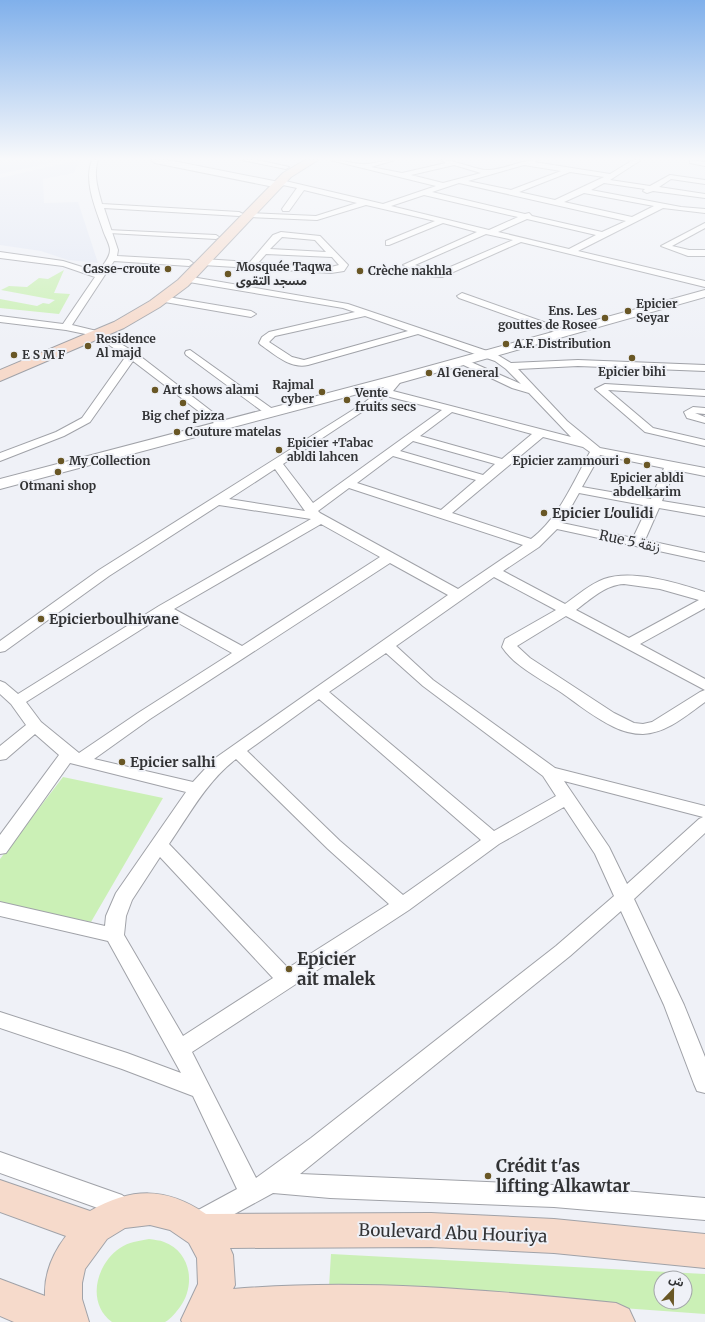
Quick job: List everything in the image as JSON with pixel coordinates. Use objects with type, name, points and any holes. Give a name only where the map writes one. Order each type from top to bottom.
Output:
[{"type":"main road","points":[[0,376],[92,332],[138,306],[162,289],[216,237],[235,222]]},
{"type":"main road","points":[[0,370],[92,332],[132,318],[162,299],[186,279],[203,262],[237,222]]},
{"type":"main road","points":[[0,1196],[94,1229]]},
{"type":"main road","points":[[0,1297],[35,1313],[69,1320],[63,1296],[65,1274],[76,1249],[94,1229],[109,1219],[126,1212],[151,1208],[168,1210],[183,1216],[198,1228],[210,1244],[216,1268],[214,1289],[202,1316]]},
{"type":"main road","name":"Boulevard Abu Houriya","points":[[198,1228],[431,1230],[554,1236],[705,1251]]},
{"type":"main road","points":[[202,1316],[248,1305],[323,1303],[511,1312],[616,1322]]},
{"type":"street","points":[[66,327],[112,258],[114,250],[106,222]]},
{"type":"street","points":[[389,243],[440,222]]},
{"type":"street","points":[[445,222],[705,284]]},
{"type":"street","points":[[514,222],[407,265],[432,274],[442,274],[522,239]]},
{"type":"street","points":[[546,222],[604,235]]},
{"type":"street","points":[[571,251],[631,222]]},
{"type":"street","points":[[705,225],[665,246],[688,253],[705,253]]},
{"type":"street","points":[[109,231],[216,237]]},
{"type":"street","points":[[203,262],[331,270],[343,268],[342,263],[315,237],[284,234],[278,234],[252,265]]},
{"type":"street","points":[[265,251],[333,255]]},
{"type":"street","points":[[0,255],[79,267],[99,276]]},
{"type":"street","points":[[112,258],[188,263]]},
{"type":"street","points":[[186,279],[321,301],[366,313],[498,358],[591,447]]},
{"type":"street","points":[[0,484],[222,424],[398,379],[705,293]]},
{"type":"street","points":[[462,296],[563,332]]},
{"type":"street","points":[[162,299],[251,314]]},
{"type":"street","points":[[366,313],[272,334],[264,339],[264,343],[293,361],[306,362],[417,331]]},
{"type":"street","points":[[0,319],[66,327],[92,332],[132,355],[222,424]]},
{"type":"street","points":[[190,353],[270,412]]},
{"type":"street","points":[[0,457],[60,434],[86,420],[132,355]]},
{"type":"street","points":[[460,361],[516,386],[534,392]]},
{"type":"street","points":[[508,366],[578,363],[705,368]]},
{"type":"street","points":[[0,648],[104,573],[385,393],[398,379]]},
{"type":"street","points":[[705,393],[600,388],[600,391],[609,399],[649,430],[668,436],[705,443]]},
{"type":"street","points":[[357,390],[385,393],[591,447],[671,466],[705,472]]},
{"type":"street","points":[[17,701],[316,515],[349,484],[450,409]]},
{"type":"street","points":[[705,411],[693,410],[689,412],[691,416],[705,420]]},
{"type":"street","points":[[442,515],[540,433]]},
{"type":"street","points":[[412,437],[503,463]]},
{"type":"street","points":[[251,1194],[217,1121],[199,1089],[180,1048],[114,935],[116,916],[124,898],[197,788],[220,763],[341,676],[388,646],[458,595],[495,572],[534,544],[554,525],[575,488],[591,447]]},
{"type":"street","points":[[392,452],[485,479]]},
{"type":"street","points":[[276,463],[316,515]]},
{"type":"street","points":[[638,542],[671,466]]},
{"type":"street","points":[[349,484],[534,544]]},
{"type":"street","points":[[575,488],[705,512]]},
{"type":"street","points":[[218,501],[316,515],[458,595]]},
{"type":"street","name":"Rue 5 زنقة","points":[[554,525],[705,557]]},
{"type":"street","points":[[0,848],[74,758],[144,716],[390,557]]},
{"type":"street","points":[[495,572],[705,685]]},
{"type":"street","points":[[705,598],[678,588],[620,580],[606,583],[566,610],[510,642],[509,646],[525,661],[608,717],[628,726],[643,729],[659,725],[705,695]]},
{"type":"street","points":[[629,644],[705,602]]},
{"type":"street","points":[[164,609],[241,652]]},
{"type":"street","points":[[388,646],[428,683],[549,772],[603,852],[674,1005],[705,1084]]},
{"type":"street","points":[[0,686],[17,701],[35,726],[74,758],[197,788]]},
{"type":"street","points":[[320,692],[493,840]]},
{"type":"street","points":[[0,755],[35,726]]},
{"type":"street","points":[[237,751],[334,845],[402,905]]},
{"type":"street","points":[[549,772],[705,812]]},
{"type":"street","points":[[180,1048],[402,905],[493,840],[566,798]]},
{"type":"street","points":[[198,1228],[271,1182],[563,951],[625,898],[705,823]]},
{"type":"street","points":[[158,845],[287,980]]},
{"type":"street","points":[[0,908],[114,935]]},
{"type":"street","points":[[0,1020],[127,1062],[199,1089]]},
{"type":"street","points":[[0,1162],[114,1203],[126,1212]]},
{"type":"street","points":[[271,1182],[330,1187],[554,1196],[705,1209]]},
{"type":"shaded area","points":[[0,222],[84,222],[98,263],[68,260],[41,251],[0,245]]},
{"type":"green space","points":[[64,270],[54,293],[70,294],[59,314],[0,308],[0,299],[37,306],[43,303],[49,304],[55,300],[1,290],[9,286],[27,287],[39,278],[48,279]]},
{"type":"green space","points":[[63,777],[163,798],[91,922],[0,903],[0,859]]},
{"type":"green space","points":[[149,1239],[162,1241],[173,1247],[180,1253],[185,1261],[189,1279],[185,1298],[175,1313],[165,1322],[112,1322],[104,1314],[99,1305],[97,1284],[100,1273],[112,1255],[120,1248],[130,1243]]},
{"type":"green space","points":[[331,1254],[653,1271],[653,1310],[693,1310],[693,1273],[705,1274],[705,1314],[329,1287]]},
{"type":"place","name":"Casse-croute","points":[[168,269]]},
{"type":"place","name":"Crèche nakhla","points":[[360,271]]},
{"type":"place","name":"Mosquée Taqwa مسجد التقوى","points":[[228,274]]},
{"type":"place","name":"Epicier Seyar","points":[[628,311]]},
{"type":"place","name":"Ens. Les gouttes de Rosee","points":[[605,318]]},
{"type":"place","name":"A.F. Distribution","points":[[506,344]]},
{"type":"place","name":"Residence Al majd","points":[[88,346]]},
{"type":"place","name":"E S M F","points":[[14,355]]},
{"type":"place","name":"Epicier bihi","points":[[632,358]]},
{"type":"place","name":"Al General","points":[[429,373]]},
{"type":"place","name":"Art shows alami","points":[[155,390]]},
{"type":"place","name":"Rajmal cyber","points":[[322,392]]},
{"type":"place","name":"Vente fruits secs","points":[[347,400]]},
{"type":"place","name":"Big chef pizza","points":[[183,403]]},
{"type":"place","name":"Couture matelas","points":[[177,432]]},
{"type":"place","name":"Epicier +Tabac abldi lahcen","points":[[279,450]]},
{"type":"place","name":"My Collection","points":[[61,461]]},
{"type":"place","name":"Epicier zammouri","points":[[627,461]]},
{"type":"place","name":"Epicier abldi abdelkarim","points":[[647,465]]},
{"type":"place","name":"Otmani shop","points":[[58,472]]},
{"type":"place","name":"Epicier L'oulidi","points":[[544,513]]},
{"type":"place","name":"Epicierboulhiwane","points":[[41,619]]},
{"type":"place","name":"Epicier salhi","points":[[122,762]]},
{"type":"place","name":"Epicier ait malek","points":[[289,969]]},
{"type":"place","name":"Crédit t'as lifting Alkawtar","points":[[488,1176]]}]
